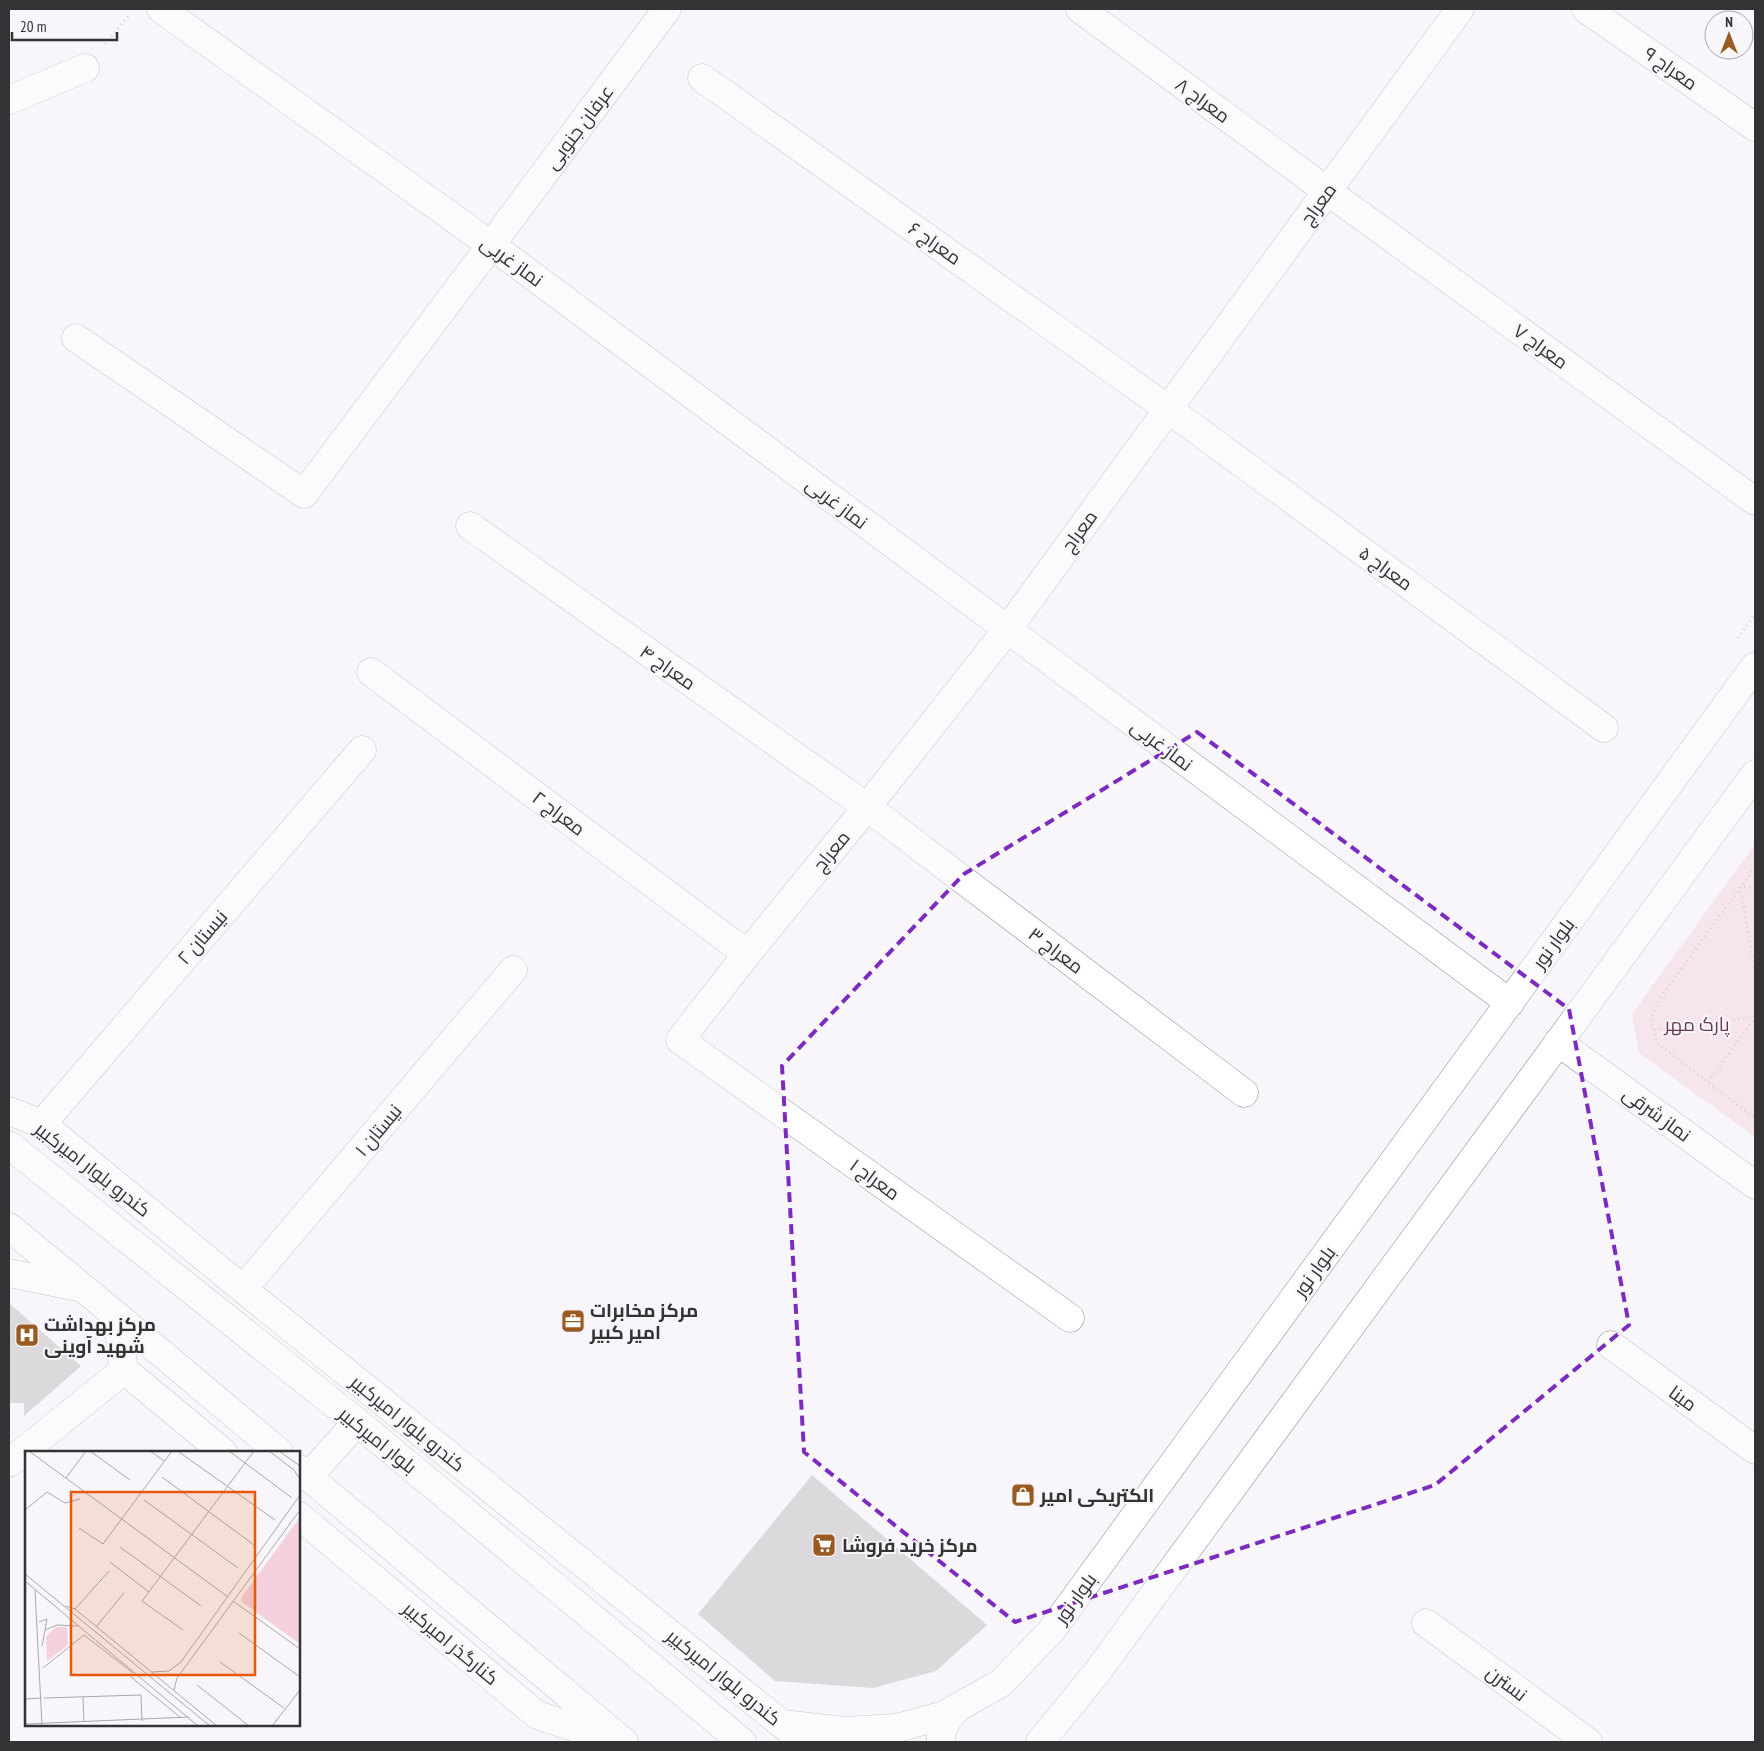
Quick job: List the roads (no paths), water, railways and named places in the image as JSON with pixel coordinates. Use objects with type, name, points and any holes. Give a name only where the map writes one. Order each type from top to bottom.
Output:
[{"type":"street","name":"نماز غربی","points":[[161,9],[491,245],[1510,1003]]},
{"type":"street","name":"عرفان جنوبی","points":[[76,338],[304,494],[667,9]]},
{"type":"street","name":"معراج ۸","points":[[1080,9],[1327,191]]},
{"type":"street","name":"معراج","points":[[680,1040],[747,954],[867,808],[1007,630],[1460,9]]},
{"type":"street","name":"معراج ۹","points":[[1586,9],[1755,127]]},
{"type":"street","points":[[9,100],[85,68]]},
{"type":"street","name":"معراج ۶","points":[[702,78],[1168,409]]},
{"type":"street","name":"معراج ۷","points":[[1327,191],[1755,501]]},
{"type":"street","name":"معراج ۵","points":[[1168,409],[1604,728]]},
{"type":"street","name":"معراج ۴","points":[[470,526],[867,808]]},
{"type":"street","name":"بلوار نور","points":[[782,1724],[844,1731],[897,1728],[944,1715],[1001,1683],[1051,1631],[1755,666]]},
{"type":"street","name":"معراج ۲","points":[[371,672],[747,954]]},
{"type":"street","name":"نیستان ۲","points":[[42,1124],[362,750]]},
{"type":"street","points":[[1040,1742],[1095,1675],[1755,774]]},
{"type":"street","name":"معراج ۳","points":[[867,808],[1244,1093]]},
{"type":"street","name":"نیستان ۱","points":[[243,1289],[513,970]]},
{"type":"street","name":"معراج ۱","points":[[680,1040],[1070,1318]]},
{"type":"street","name":"نماز شرقی","points":[[1558,1042],[1755,1185]]},
{"type":"street","name":"کندرو بلوار امیرکبیر","points":[[9,1111],[42,1124],[243,1289],[804,1742]]},
{"type":"street","name":"بلوار امیرکبیر","points":[[9,1145],[357,1422],[742,1742]]},
{"type":"street","points":[[9,1227],[277,1451]]},
{"type":"street","points":[[9,1273],[82,1288]]},
{"type":"street","points":[[117,1316],[124,1370],[222,1451]]},
{"type":"street","name":"مینا","points":[[1611,1346],[1755,1450]]},
{"type":"street","points":[[9,1464],[124,1370]]},
{"type":"street","points":[[357,1422],[303,1473],[624,1742]]},
{"type":"street","name":"کنارگذر امیرکبیر","points":[[300,1517],[537,1715],[618,1742]]},
{"type":"street","name":"نسترن","points":[[1426,1623],[1588,1742]]},
{"type":"street","points":[[941,1742],[946,1720],[959,1706]]},
{"type":"place","name":"مرکز مخابرات امیر کبیر","points":[[573,1321]]},
{"type":"place","name":"مرکز بهداشت شهید آوینی","points":[[27,1335]]},
{"type":"place","name":"الکتریکی امیر","points":[[1023,1495]]},
{"type":"place","name":"مرکز خرید فروشا","points":[[824,1545]]},
{"type":"park label","name":"پارک مهر","points":[[1697,1024]]}]
